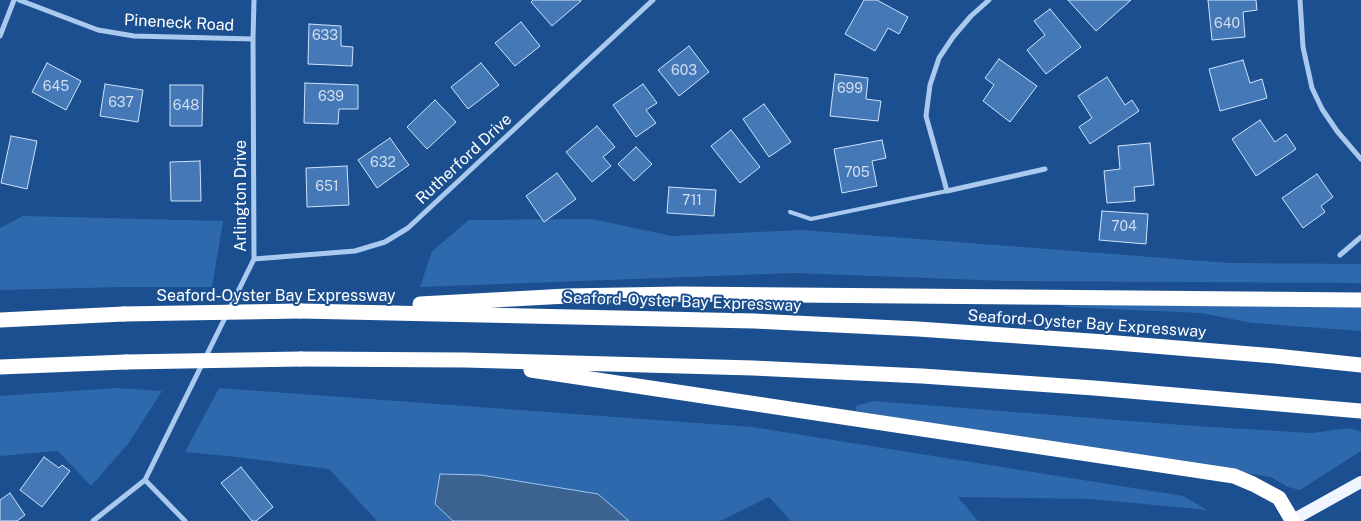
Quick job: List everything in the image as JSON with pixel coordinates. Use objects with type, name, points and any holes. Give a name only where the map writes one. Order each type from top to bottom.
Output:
[{"type":"highway","points":[[300,311],[567,296],[679,294],[1361,300]]},
{"type":"highway","name":"Seaford-Oyster Bay Expressway","points":[[0,320],[124,314],[300,311],[754,321],[918,328],[1114,342],[1361,365]]},
{"type":"highway","points":[[0,367],[126,362],[302,359],[465,360],[753,368],[922,376],[1094,388],[1361,411]]},
{"type":"highway","points":[[465,360],[1234,476],[1279,498],[1292,521]]},
{"type":"main road","points":[[1292,521],[1361,482]]},
{"type":"street","points":[[0,36],[14,0]]},
{"type":"street","name":"Pineneck Road","points":[[20,0],[98,30],[134,36],[253,39]]},
{"type":"street","name":"Arlington Drive","points":[[93,521],[145,480],[254,259],[254,0]]},
{"type":"street","name":"Rutherford Drive","points":[[254,259],[355,251],[385,242],[408,228],[653,0]]},
{"type":"street","points":[[989,0],[971,16],[953,37],[939,58],[930,85],[926,116],[947,191],[1045,169]]},
{"type":"street","points":[[1300,0],[1303,47],[1312,88],[1322,109],[1337,131],[1361,158]]},
{"type":"street","points":[[1340,255],[1361,237]]},
{"type":"street","points":[[145,480],[185,521]]},
{"type":"lane","points":[[790,212],[811,220],[947,191]]},
{"type":"shaded area","points":[[23,216],[223,221],[212,287],[0,290],[0,228]]},
{"type":"shaded area","points":[[592,219],[672,236],[801,230],[1229,263],[1361,264],[1361,283],[1007,281],[794,273],[420,287],[432,251],[469,220]]},
{"type":"shaded area","points":[[1066,302],[1361,307],[1361,331],[1252,323],[1201,313],[1066,307],[1060,305]]},
{"type":"shaded area","points":[[116,388],[162,391],[128,444],[91,486],[58,451],[0,456],[0,396]]},
{"type":"shaded area","points":[[219,388],[752,427],[1183,496],[1207,510],[1092,499],[958,497],[978,521],[791,521],[769,497],[720,521],[377,521],[329,469],[185,452]]},
{"type":"shaded area","points":[[873,401],[1195,426],[1312,433],[1349,428],[1361,432],[1361,451],[1300,490],[1288,487],[1271,477],[856,411],[856,406]]},
{"type":"shaded area","points":[[440,474],[481,475],[598,494],[629,521],[453,521],[435,504]]},
{"type":"building","points":[[533,0],[581,1],[552,26],[531,2]]},
{"type":"building","points":[[864,0],[877,0],[908,17],[899,34],[888,28],[875,51],[845,34]]},
{"type":"building","points":[[1068,0],[1131,0],[1096,31]]},
{"type":"building","points":[[1208,0],[1256,0],[1257,10],[1243,12],[1245,37],[1212,40]]},
{"type":"building","points":[[1050,9],[1081,47],[1046,74],[1027,50],[1045,35],[1034,21]]},
{"type":"building","points":[[521,22],[540,46],[515,66],[495,43]]},
{"type":"building","points":[[309,24],[341,26],[341,46],[353,47],[352,66],[308,64]]},
{"type":"building","points":[[689,46],[709,72],[679,96],[658,70]]},
{"type":"building","points":[[999,59],[1037,86],[1010,122],[983,101],[994,85],[985,78]]},
{"type":"building","points":[[1243,60],[1250,83],[1262,79],[1267,98],[1220,111],[1209,69]]},
{"type":"building","points":[[47,63],[81,81],[66,110],[32,92]]},
{"type":"building","points":[[481,63],[499,85],[468,109],[451,87]]},
{"type":"building","points":[[835,74],[868,78],[866,99],[881,101],[878,121],[830,116]]},
{"type":"building","points":[[1107,77],[1125,105],[1132,100],[1139,111],[1090,144],[1079,127],[1092,118],[1078,96]]},
{"type":"building","points":[[305,83],[358,85],[358,109],[339,109],[338,124],[304,123]]},
{"type":"building","points":[[105,84],[143,90],[138,122],[100,116]]},
{"type":"building","points":[[643,84],[657,103],[646,110],[656,123],[636,137],[613,105]]},
{"type":"building","points":[[170,85],[203,85],[202,126],[170,126]]},
{"type":"building","points":[[435,100],[456,122],[427,149],[407,127]]},
{"type":"building","points":[[764,104],[791,142],[769,157],[743,119]]},
{"type":"building","points":[[1260,120],[1275,142],[1286,134],[1296,149],[1256,176],[1232,139]]},
{"type":"building","points":[[597,126],[615,147],[603,157],[611,166],[592,182],[566,152]]},
{"type":"building","points":[[731,130],[760,167],[740,183],[711,146]]},
{"type":"building","points":[[11,136],[37,141],[27,189],[1,183]]},
{"type":"building","points":[[390,138],[409,165],[377,188],[358,160]]},
{"type":"building","points":[[882,140],[886,158],[872,161],[877,186],[842,193],[834,149]]},
{"type":"building","points":[[1150,143],[1154,185],[1134,187],[1135,201],[1107,203],[1104,171],[1120,169],[1118,146]]},
{"type":"building","points":[[636,147],[652,164],[634,181],[618,164]]},
{"type":"building","points":[[200,161],[201,201],[171,201],[170,162]]},
{"type":"building","points":[[347,166],[349,205],[307,207],[306,168]]},
{"type":"building","points":[[557,173],[576,199],[544,222],[526,196]]},
{"type":"building","points":[[1317,174],[1333,197],[1321,206],[1325,212],[1303,228],[1282,198]]},
{"type":"building","points":[[669,187],[716,190],[714,216],[667,213]]},
{"type":"building","points":[[1102,211],[1148,214],[1146,244],[1099,240]]},
{"type":"building","points":[[44,457],[59,468],[62,465],[70,471],[42,507],[20,490]]},
{"type":"building","points":[[241,467],[273,507],[256,521],[252,521],[221,483]]},
{"type":"building","points":[[10,493],[25,515],[17,521],[0,521],[0,500]]}]
